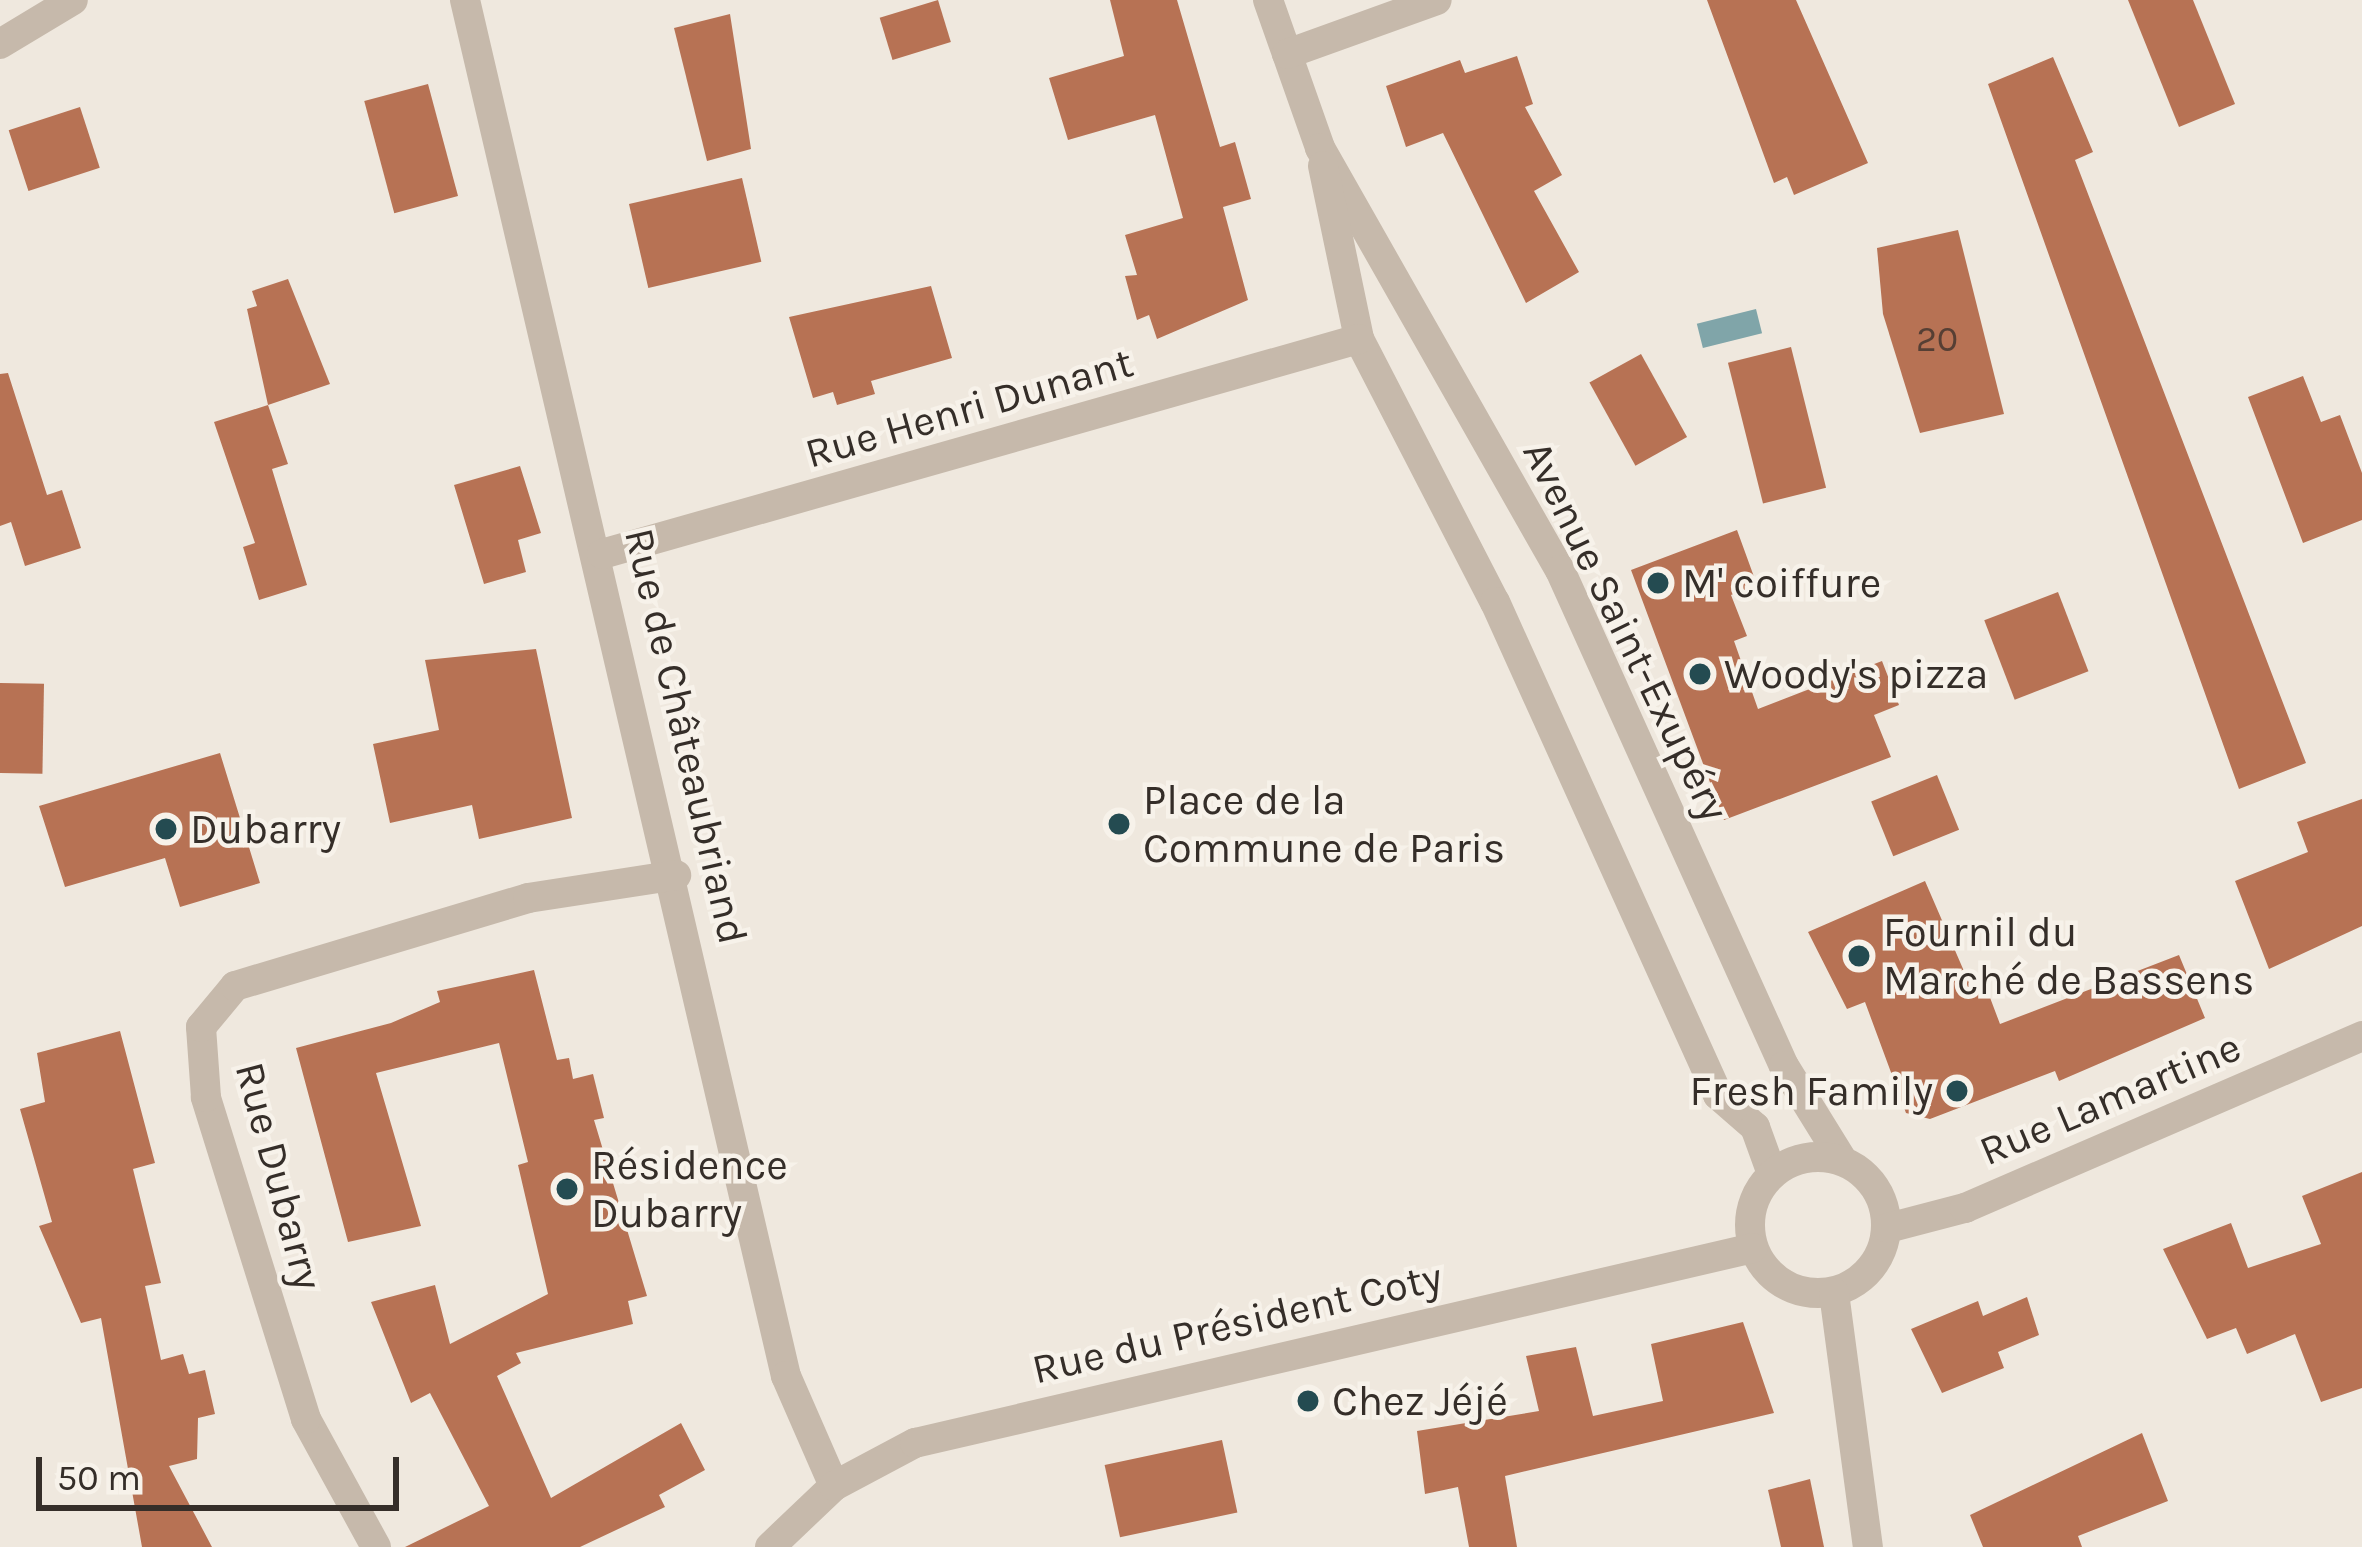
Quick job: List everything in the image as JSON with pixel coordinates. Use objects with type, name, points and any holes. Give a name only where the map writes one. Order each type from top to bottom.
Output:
[{"type":"street","points":[[0,44],[73,0]]},
{"type":"street","name":"Rue de Châteaubriand","points":[[465,0],[602,554],[786,1376],[834,1486]]},
{"type":"street","name":"Avenue Saint-Exupéry","points":[[1268,0],[1320,148],[1359,339],[1496,602],[1698,1056],[1718,1096],[1755,1127],[1772,1174]]},
{"type":"street","points":[[1287,55],[1437,0]]},
{"type":"street","name":"Avenue Saint-Exupéry","points":[[1320,148],[1559,570],[1784,1066],[1841,1158]]},
{"type":"street","name":"Rue Henri Dunant","points":[[602,554],[1359,339]]},
{"type":"street","name":"Rue Dubarry","points":[[376,1547],[306,1419],[206,1097],[201,1027],[236,986],[528,898],[676,875]]},
{"type":"street","name":"Rue Lamartine","points":[[1888,1228],[1965,1208],[2362,1036]]},
{"type":"street","points":[[1803,1157],[1841,1158],[1861,1168],[1888,1228],[1870,1273],[1834,1293],[1787,1288],[1753,1248],[1754,1200],[1772,1174],[1803,1157]]},
{"type":"street","name":"Rue du Président Coty","points":[[770,1547],[834,1486],[915,1443],[1753,1248]]},
{"type":"street","points":[[1834,1293],[1868,1547]]},
{"type":"water","points":[[1756,309],[1762,333],[1703,348],[1697,324]]},
{"type":"building","points":[[938,0],[951,42],[893,60],[880,18]]},
{"type":"building","points":[[1110,0],[1177,0],[1220,147],[1235,142],[1251,199],[1223,207],[1248,300],[1157,339],[1149,315],[1137,320],[1125,276],[1137,275],[1125,235],[1183,218],[1155,115],[1068,140],[1049,78],[1124,56]]},
{"type":"building","points":[[1707,0],[1796,0],[1868,163],[1794,195],[1787,177],[1774,183]]},
{"type":"building","points":[[2128,0],[2193,0],[2235,104],[2179,127]]},
{"type":"building","points":[[730,14],[751,149],[707,161],[674,28]]},
{"type":"building","points":[[1517,56],[1533,104],[1525,107],[1562,175],[1534,191],[1579,272],[1526,303],[1443,133],[1406,147],[1386,86],[1460,60],[1465,73]]},
{"type":"building","points":[[2053,57],[2093,152],[2075,160],[2306,763],[2239,789],[1988,84]]},
{"type":"building","points":[[428,84],[458,196],[394,213],[364,101]]},
{"type":"building","points":[[80,107],[100,168],[28,191],[9,130]]},
{"type":"building","points":[[742,178],[761,262],[648,288],[629,204]]},
{"type":"building","points":[[1958,230],[2004,414],[1920,433],[1883,314],[1877,248]]},
{"type":"building","points":[[288,279],[330,384],[268,405],[247,309],[257,306],[252,291]]},
{"type":"building","points":[[931,286],[952,358],[871,381],[875,394],[837,405],[833,392],[813,398],[789,317]]},
{"type":"building","points":[[1791,347],[1826,488],[1763,503],[1728,363]]},
{"type":"building","points":[[1641,354],[1687,437],[1635,466],[1589,383]]},
{"type":"building","points":[[8,373],[47,495],[62,490],[81,548],[25,566],[11,522],[0,526],[0,374]]},
{"type":"building","points":[[2303,376],[2321,422],[2340,415],[2362,473],[2362,520],[2303,543],[2248,397]]},
{"type":"building","points":[[268,405],[288,464],[272,469],[307,585],[259,600],[243,547],[255,543],[214,422]]},
{"type":"building","points":[[520,466],[541,533],[518,540],[526,572],[484,584],[454,485]]},
{"type":"building","points":[[1737,530],[1757,585],[1731,595],[1747,636],[1734,641],[1758,709],[1882,661],[1899,705],[1874,715],[1891,757],[1724,820],[1631,570]]},
{"type":"building","points":[[2058,592],[2088,671],[2015,700],[1984,620]]},
{"type":"building","points":[[536,649],[572,818],[479,839],[472,805],[390,823],[373,744],[439,730],[425,660]]},
{"type":"building","points":[[0,683],[44,684],[42,774],[0,773]]},
{"type":"building","points":[[220,753],[260,883],[180,907],[165,858],[65,887],[39,806]]},
{"type":"building","points":[[1937,775],[1959,830],[1893,856],[1871,802]]},
{"type":"building","points":[[2362,799],[2362,926],[2269,969],[2235,881],[2308,852],[2297,822]]},
{"type":"building","points":[[1925,881],[1973,992],[1986,987],[2000,1024],[2179,955],[2205,1018],[2059,1081],[2055,1071],[1930,1119],[1906,1113],[1865,1002],[1847,1009],[1808,932]]},
{"type":"building","points":[[534,970],[557,1060],[569,1058],[573,1079],[593,1074],[604,1118],[594,1120],[647,1296],[628,1301],[633,1324],[516,1353],[521,1363],[497,1376],[551,1498],[681,1423],[705,1470],[659,1495],[665,1507],[580,1547],[405,1547],[489,1506],[430,1393],[411,1403],[371,1302],[435,1285],[450,1344],[548,1294],[518,1165],[528,1162],[499,1043],[376,1073],[421,1226],[348,1242],[296,1048],[391,1023],[440,1002],[437,991]]},
{"type":"building","points":[[120,1031],[155,1163],[133,1169],[161,1283],[145,1286],[161,1360],[183,1354],[189,1374],[205,1370],[215,1414],[198,1418],[197,1459],[169,1466],[212,1547],[142,1547],[101,1318],[81,1323],[39,1226],[52,1222],[20,1109],[45,1102],[37,1053]]},
{"type":"building","points":[[2362,1172],[2362,1388],[2321,1402],[2295,1334],[2247,1354],[2236,1328],[2207,1339],[2163,1249],[2231,1223],[2248,1268],[2321,1244],[2302,1196]]},
{"type":"building","points":[[2027,1297],[2039,1335],[1998,1352],[2004,1368],[1942,1393],[1911,1329],[1978,1301],[1983,1316]]},
{"type":"building","points":[[1743,1322],[1774,1413],[1505,1476],[1517,1547],[1469,1547],[1458,1487],[1425,1494],[1417,1431],[1539,1411],[1526,1356],[1576,1347],[1593,1416],[1663,1401],[1651,1344]]},
{"type":"building","points":[[2142,1433],[2168,1501],[2078,1536],[2082,1547],[1983,1547],[1970,1515]]},
{"type":"building","points":[[1222,1440],[1237,1512],[1120,1537],[1105,1465]]},
{"type":"building","points":[[1810,1479],[1824,1547],[1781,1547],[1768,1490]]},
{"type":"place","name":"M' coiffure","points":[[1658,583]]},
{"type":"place","name":"Woody's pizza","points":[[1700,674]]},
{"type":"place","name":"Place de la Commune de Paris","points":[[1119,824]]},
{"type":"place","name":"Dubarry","points":[[166,829]]},
{"type":"place","name":"Fournil du Marché de Bassens","points":[[1859,956]]},
{"type":"place","name":"Fresh Family","points":[[1957,1091]]},
{"type":"place","name":"Résidence Dubarry","points":[[567,1189]]},
{"type":"place","name":"Chez Jéjé","points":[[1308,1401]]}]
